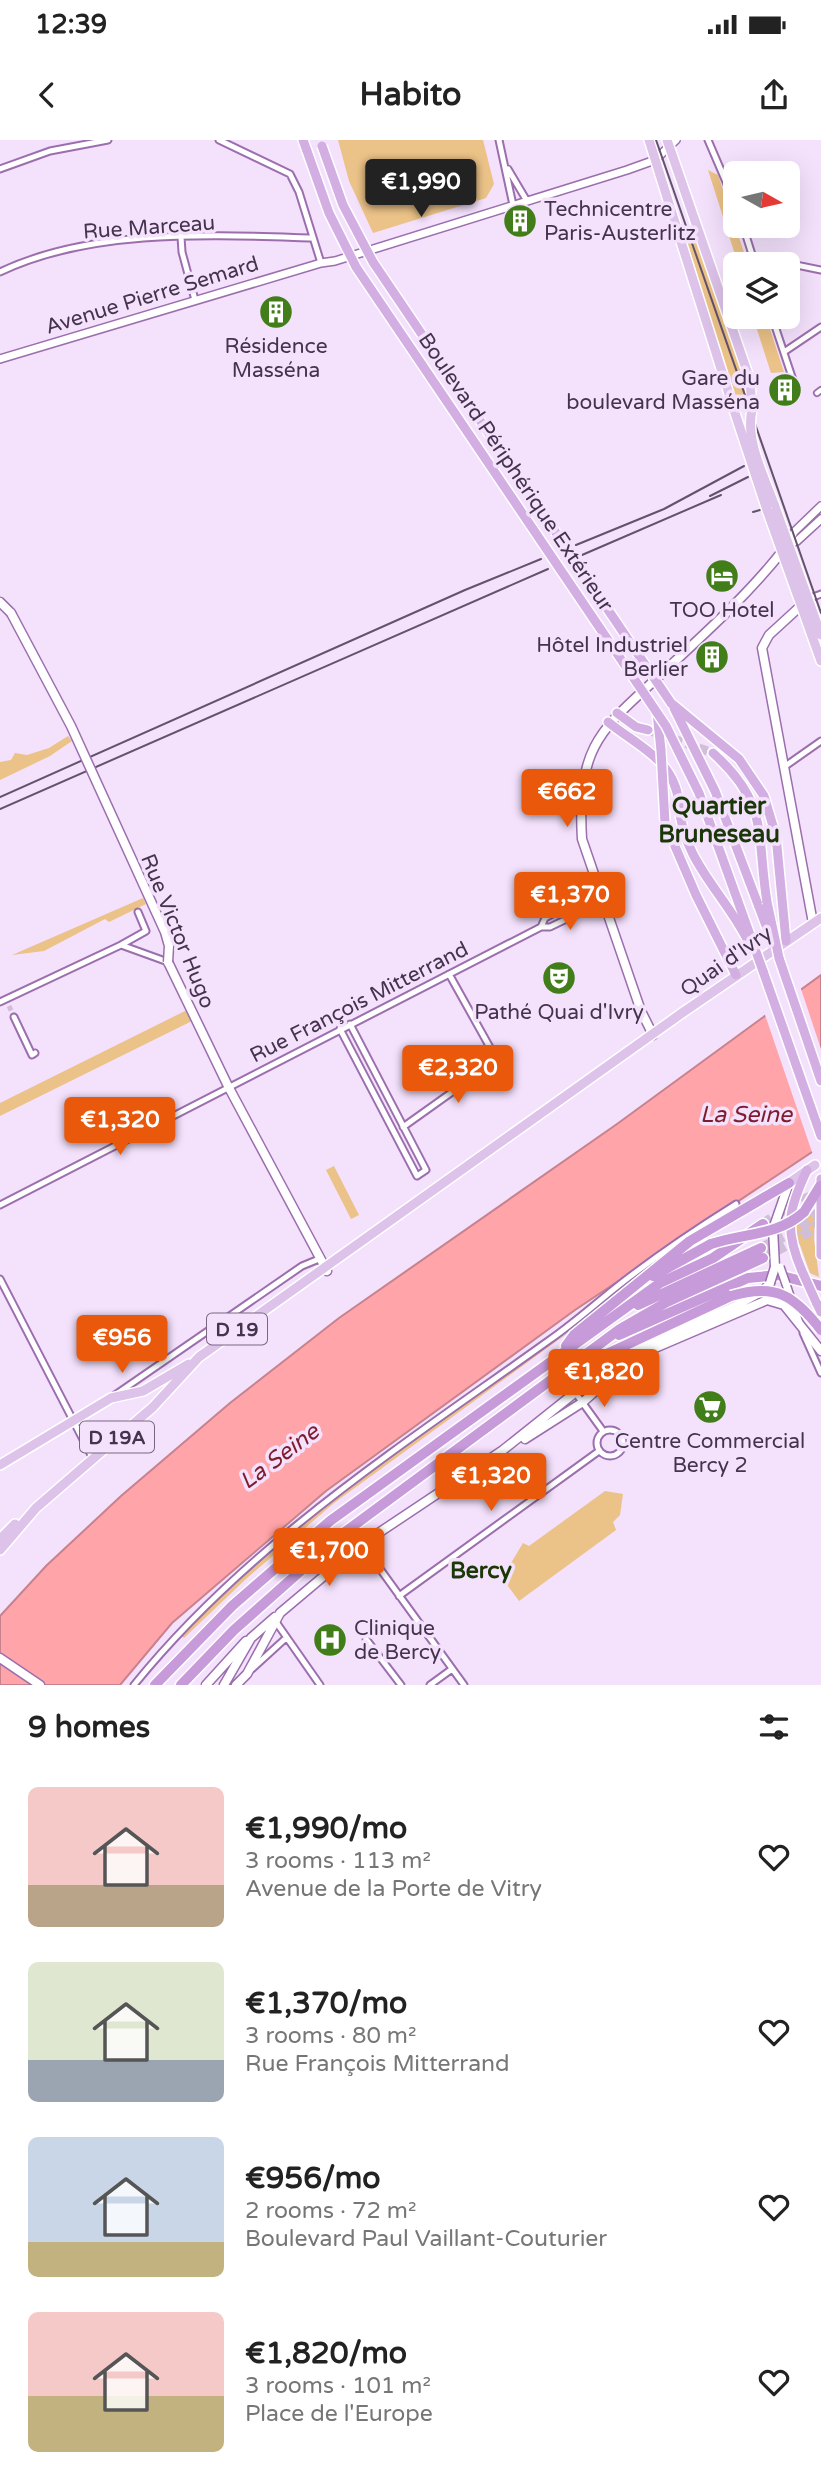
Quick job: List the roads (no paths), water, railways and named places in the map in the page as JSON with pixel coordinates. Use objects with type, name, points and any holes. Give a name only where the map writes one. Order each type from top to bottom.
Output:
[{"type":"highway","name":"Boulevard Périphérique Extérieur","points":[[303,140],[329,213],[356,267],[657,711],[699,793],[821,1136]]},
{"type":"highway","points":[[320,140],[343,205],[373,262],[671,703],[719,800],[763,905],[821,1081]]},
{"type":"highway","points":[[671,703],[739,758],[764,796],[776,836],[786,941]]},
{"type":"highway","points":[[657,711],[665,822],[696,895],[736,975]]},
{"type":"highway","points":[[617,713],[636,727],[648,730]]},
{"type":"highway","points":[[608,722],[664,764],[674,782],[682,832],[694,862],[730,907],[763,971]]},
{"type":"highway","points":[[713,753],[741,782],[756,810],[763,848],[763,905]]},
{"type":"highway","points":[[811,1168],[793,1200],[789,1229],[802,1271],[821,1312]]},
{"type":"highway","points":[[564,1349],[574,1335],[701,1234],[789,1182]]},
{"type":"highway","points":[[628,1290],[711,1244],[783,1227],[804,1213],[820,1183]]},
{"type":"highway","points":[[820,1183],[821,1255]]},
{"type":"highway","points":[[155,1685],[222,1616],[287,1556],[370,1490],[660,1283],[725,1251],[763,1224]]},
{"type":"highway","points":[[181,1685],[244,1621],[341,1535],[631,1321],[762,1253],[622,1312]]},
{"type":"highway","points":[[609,1339],[748,1278],[778,1275],[821,1286]]},
{"type":"highway","points":[[547,1385],[609,1350],[731,1296],[756,1290],[784,1295],[807,1311],[821,1330]]},
{"type":"main road","points":[[649,140],[718,350],[734,410],[788,544],[821,661]]},
{"type":"main road","points":[[671,142],[750,380],[752,440],[782,552],[821,635]]},
{"type":"main road","points":[[653,1035],[602,902],[582,839],[580,813],[587,765],[608,722],[720,618],[788,544]]},
{"type":"main road","name":"Rue Victor Hugo","points":[[0,602],[11,613],[71,726],[159,920],[169,946],[168,962],[228,1086],[323,1266]]},
{"type":"main road","points":[[804,602],[769,635],[762,648],[817,920]]},
{"type":"main road","name":"Quai d'Ivry","points":[[653,1035],[817,920]]},
{"type":"main road","name":"D 19","points":[[194,1362],[281,1298],[297,1293],[323,1266],[357,1250],[365,1239],[653,1035]]},
{"type":"main road","points":[[580,1399],[601,1369],[621,1356],[763,1291],[770,1283],[777,1265],[774,1229],[789,1182],[811,1168]]},
{"type":"main road","points":[[206,1685],[243,1643],[278,1617],[362,1544],[580,1399],[634,1357],[758,1303],[776,1302],[784,1305],[821,1351]]},
{"type":"main road","points":[[0,1465],[111,1398],[143,1391],[194,1362]]},
{"type":"main road","name":"D 19A","points":[[0,1550],[2,1541],[36,1508],[153,1407],[194,1362]]},
{"type":"main road","points":[[2,1541],[9,1531],[36,1508]]},
{"type":"main road","points":[[236,1685],[247,1674],[278,1617]]},
{"type":"main road","points":[[224,1685],[251,1638],[269,1631]]},
{"type":"main road","points":[[0,1658],[40,1685]]},
{"type":"street","points":[[0,169],[50,151],[108,140]]},
{"type":"street","points":[[499,140],[513,205]]},
{"type":"street","points":[[708,140],[723,175]]},
{"type":"street","points":[[221,141],[282,169],[296,183],[313,238],[317,264]]},
{"type":"street","points":[[655,160],[671,142]]},
{"type":"street","name":"Avenue Pierre Semard","points":[[0,359],[317,264],[335,261],[655,160]]},
{"type":"street","points":[[504,164],[527,201]]},
{"type":"street","points":[[181,237],[182,252],[195,300]]},
{"type":"street","name":"Rue Marceau","points":[[0,272],[28,259],[72,248],[181,237],[313,238]]},
{"type":"street","points":[[800,266],[821,270]]},
{"type":"street","points":[[784,352],[821,327]]},
{"type":"street","points":[[776,329],[793,380]]},
{"type":"street","points":[[788,544],[794,532],[821,506]]},
{"type":"street","points":[[788,544],[797,541],[821,519]]},
{"type":"street","points":[[804,602],[821,594]]},
{"type":"street","points":[[784,767],[821,741]]},
{"type":"street","name":"Rue François Mitterrand","points":[[541,927],[545,918],[598,890]]},
{"type":"street","name":"Rue François Mitterrand","points":[[0,1205],[541,927],[550,927],[602,902]]},
{"type":"street","points":[[565,906],[570,917]]},
{"type":"street","points":[[9,1006],[3,1001],[146,931],[138,912]]},
{"type":"street","points":[[121,945],[168,962]]},
{"type":"street","points":[[395,1133],[497,1060],[449,974]]},
{"type":"street","points":[[14,1017],[32,1055],[35,1053]]},
{"type":"street","points":[[340,1029],[417,1176],[426,1170],[350,1024]]},
{"type":"street","points":[[134,1685],[186,1627],[229,1586],[334,1495],[562,1332],[689,1233],[736,1204]]},
{"type":"street","points":[[777,1265],[821,1373]]},
{"type":"street","points":[[111,1398],[302,1266],[323,1266]]},
{"type":"street","points":[[0,1279],[93,1457]]},
{"type":"street","points":[[580,1399],[604,1431],[616,1432],[622,1438],[623,1447],[612,1456],[599,1451]]},
{"type":"street","points":[[599,1451],[597,1441],[604,1431]]},
{"type":"street","points":[[399,1596],[599,1451]]},
{"type":"street","points":[[362,1544],[464,1685]]},
{"type":"street","points":[[278,1617],[286,1638],[320,1685]]},
{"type":"street","points":[[269,1631],[286,1638]]},
{"type":"street","points":[[247,1674],[286,1638]]},
{"type":"street","points":[[366,1639],[401,1685]]},
{"type":"street","points":[[430,1685],[452,1669]]},
{"type":"water","name":"La Seine","points":[[821,975],[821,1146],[575,1310],[326,1491],[172,1623],[120,1685],[0,1685],[0,1616],[46,1566],[121,1496],[230,1403],[339,1318],[617,1124]]},
{"type":"tunnel","points":[[648,730],[713,753]]},
{"type":"tunnel","points":[[9,1006],[14,1017]]},
{"type":"tunnel","points":[[763,1224],[789,1206],[821,1192]]},
{"type":"tunnel","points":[[761,1248],[795,1231],[821,1211]]},
{"type":"tunnel","points":[[763,1258],[800,1238],[821,1222]]},
{"type":"tram line","points":[[656,140],[821,613]]},
{"type":"railway","points":[[576,545],[664,509],[744,466]]},
{"type":"railway","points":[[710,496],[748,477]]},
{"type":"railway","points":[[582,555],[721,495]]},
{"type":"railway","points":[[753,512],[760,510]]},
{"type":"railway","points":[[0,797],[465,590],[541,559]]},
{"type":"railway","points":[[0,809],[548,569]]},
{"type":"place","name":"Technicentre Paris-Austerlitz","points":[[520,221]]},
{"type":"place","name":"Résidence Masséna","points":[[276,312]]},
{"type":"place","name":"Gare du boulevard Masséna","points":[[785,390]]},
{"type":"place","name":"TOO Hotel","points":[[722,576]]},
{"type":"place","name":"Hôtel Industriel Berlier","points":[[712,657]]},
{"type":"place","name":"Pathé Quai d'Ivry","points":[[559,978]]},
{"type":"place","name":"Centre Commercial Bercy 2","points":[[710,1407]]},
{"type":"place","name":"Clinique de Bercy","points":[[330,1640]]},
{"type":"district","name":"Quartier Bruneseau","points":[[719,820]]},
{"type":"district","name":"Bercy","points":[[481,1570]]}]
